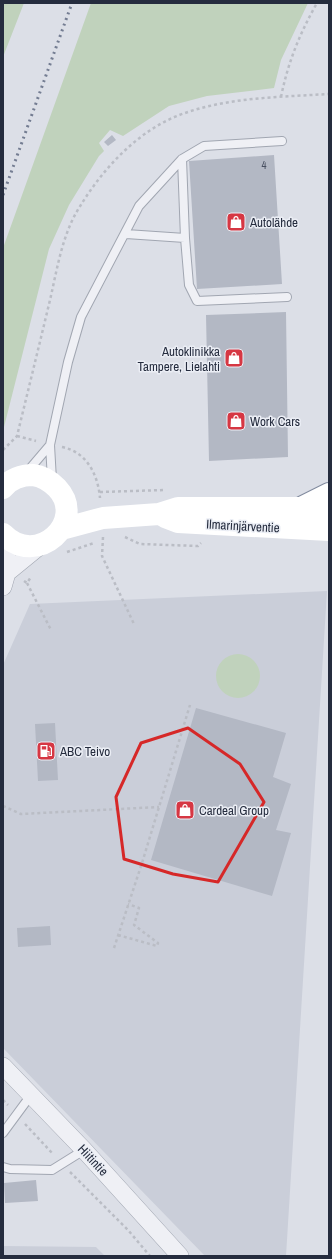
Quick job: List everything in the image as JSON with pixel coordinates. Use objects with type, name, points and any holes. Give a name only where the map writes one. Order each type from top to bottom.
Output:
[{"type":"main road","points":[[3,488],[14,479],[34,475],[52,483],[60,491],[65,501],[66,510],[62,529],[48,542],[40,546],[28,547],[16,544],[5,536]]},
{"type":"main road","points":[[303,507],[329,494]]},
{"type":"main road","name":"Ilmarinjärventie","points":[[65,501],[103,518]]},
{"type":"main road","name":"Ilmarinjärventie","points":[[62,529],[103,518],[159,514],[178,508],[329,508]]},
{"type":"main road","name":"Ilmarinjärventie","points":[[159,514],[178,522],[329,530]]},
{"type":"street","points":[[5,536],[5,580]]},
{"type":"street","points":[[5,580],[40,546]]},
{"type":"street","name":"Hiitintie","points":[[3,1066],[84,1150],[180,1256]]},
{"type":"lane","points":[[52,483],[50,445],[68,362],[81,317],[126,234],[139,206],[182,159],[204,146],[282,141]]},
{"type":"lane","points":[[182,159],[185,238],[189,285],[197,301],[287,297]]},
{"type":"lane","points":[[126,234],[185,238]]},
{"type":"lane","points":[[24,476],[50,445]]},
{"type":"lane","points":[[3,1133],[31,1095]]},
{"type":"lane","points":[[3,1167],[10,1169],[52,1170],[84,1150]]},
{"type":"path","points":[[281,97],[287,68],[301,32],[317,3]]},
{"type":"path","points":[[17,436],[75,451],[89,464],[97,480],[100,492]]},
{"type":"path","points":[[118,538],[126,537],[140,544],[198,546],[213,524]]},
{"type":"path","points":[[63,555],[103,540],[111,539]]},
{"type":"path","points":[[103,540],[102,556],[134,624]]},
{"type":"path","points":[[27,583],[34,572]]},
{"type":"path","points":[[5,580],[27,583]]},
{"type":"path","points":[[27,583],[51,630]]},
{"type":"path","points":[[114,948],[190,705]]},
{"type":"path","points":[[3,806],[21,814],[159,807]]},
{"type":"path","points":[[118,935],[157,946],[158,943],[134,925],[139,908],[128,904]]},
{"type":"path","points":[[3,1100],[62,1164],[128,1230],[150,1256]]},
{"type":"highlighted area","points":[[188,728],[240,764],[264,802],[218,882],[173,874],[124,859],[116,797],[141,743]]},
{"type":"shaded area","points":[[327,591],[286,1256],[205,1256],[3,1048],[3,665],[30,604]]},
{"type":"shaded area","points":[[3,1246],[96,1247],[105,1256],[3,1256]]},
{"type":"green space","points":[[3,3],[24,3],[3,57]]},
{"type":"green space","points":[[91,3],[308,3],[281,60],[274,88],[207,96],[169,106],[123,136],[110,130],[99,143],[104,151],[99,156],[69,205],[49,249],[3,431],[3,248]]},
{"type":"green space","points":[[238,654],[250,658],[256,664],[260,676],[256,688],[250,694],[238,698],[226,694],[220,688],[216,676],[220,664],[226,658]]},
{"type":"building","points":[[112,135],[116,140],[108,146],[104,142]]},
{"type":"building","name":"Autolähde","points":[[274,155],[282,284],[197,289],[189,161]]},
{"type":"building","points":[[286,312],[288,457],[209,461],[206,315]]},
{"type":"building","points":[[196,708],[286,733],[273,777],[291,784],[276,830],[291,833],[272,896],[151,860]]},
{"type":"building","points":[[55,723],[58,780],[38,781],[35,724]]},
{"type":"building","points":[[50,926],[51,945],[18,947],[17,928]]},
{"type":"building","points":[[36,1180],[38,1201],[5,1203],[4,1183]]},
{"type":"railway","points":[[3,195],[72,3]]},
{"type":"place","name":"Autolähde","points":[[236,222]]},
{"type":"place","name":"Autoklinikka Tampere, Lielahti","points":[[234,358]]},
{"type":"place","name":"Work Cars","points":[[236,421]]},
{"type":"place","name":"ABC Teivo","points":[[46,751]]},
{"type":"place","name":"Cardeal Group","points":[[185,810]]}]
